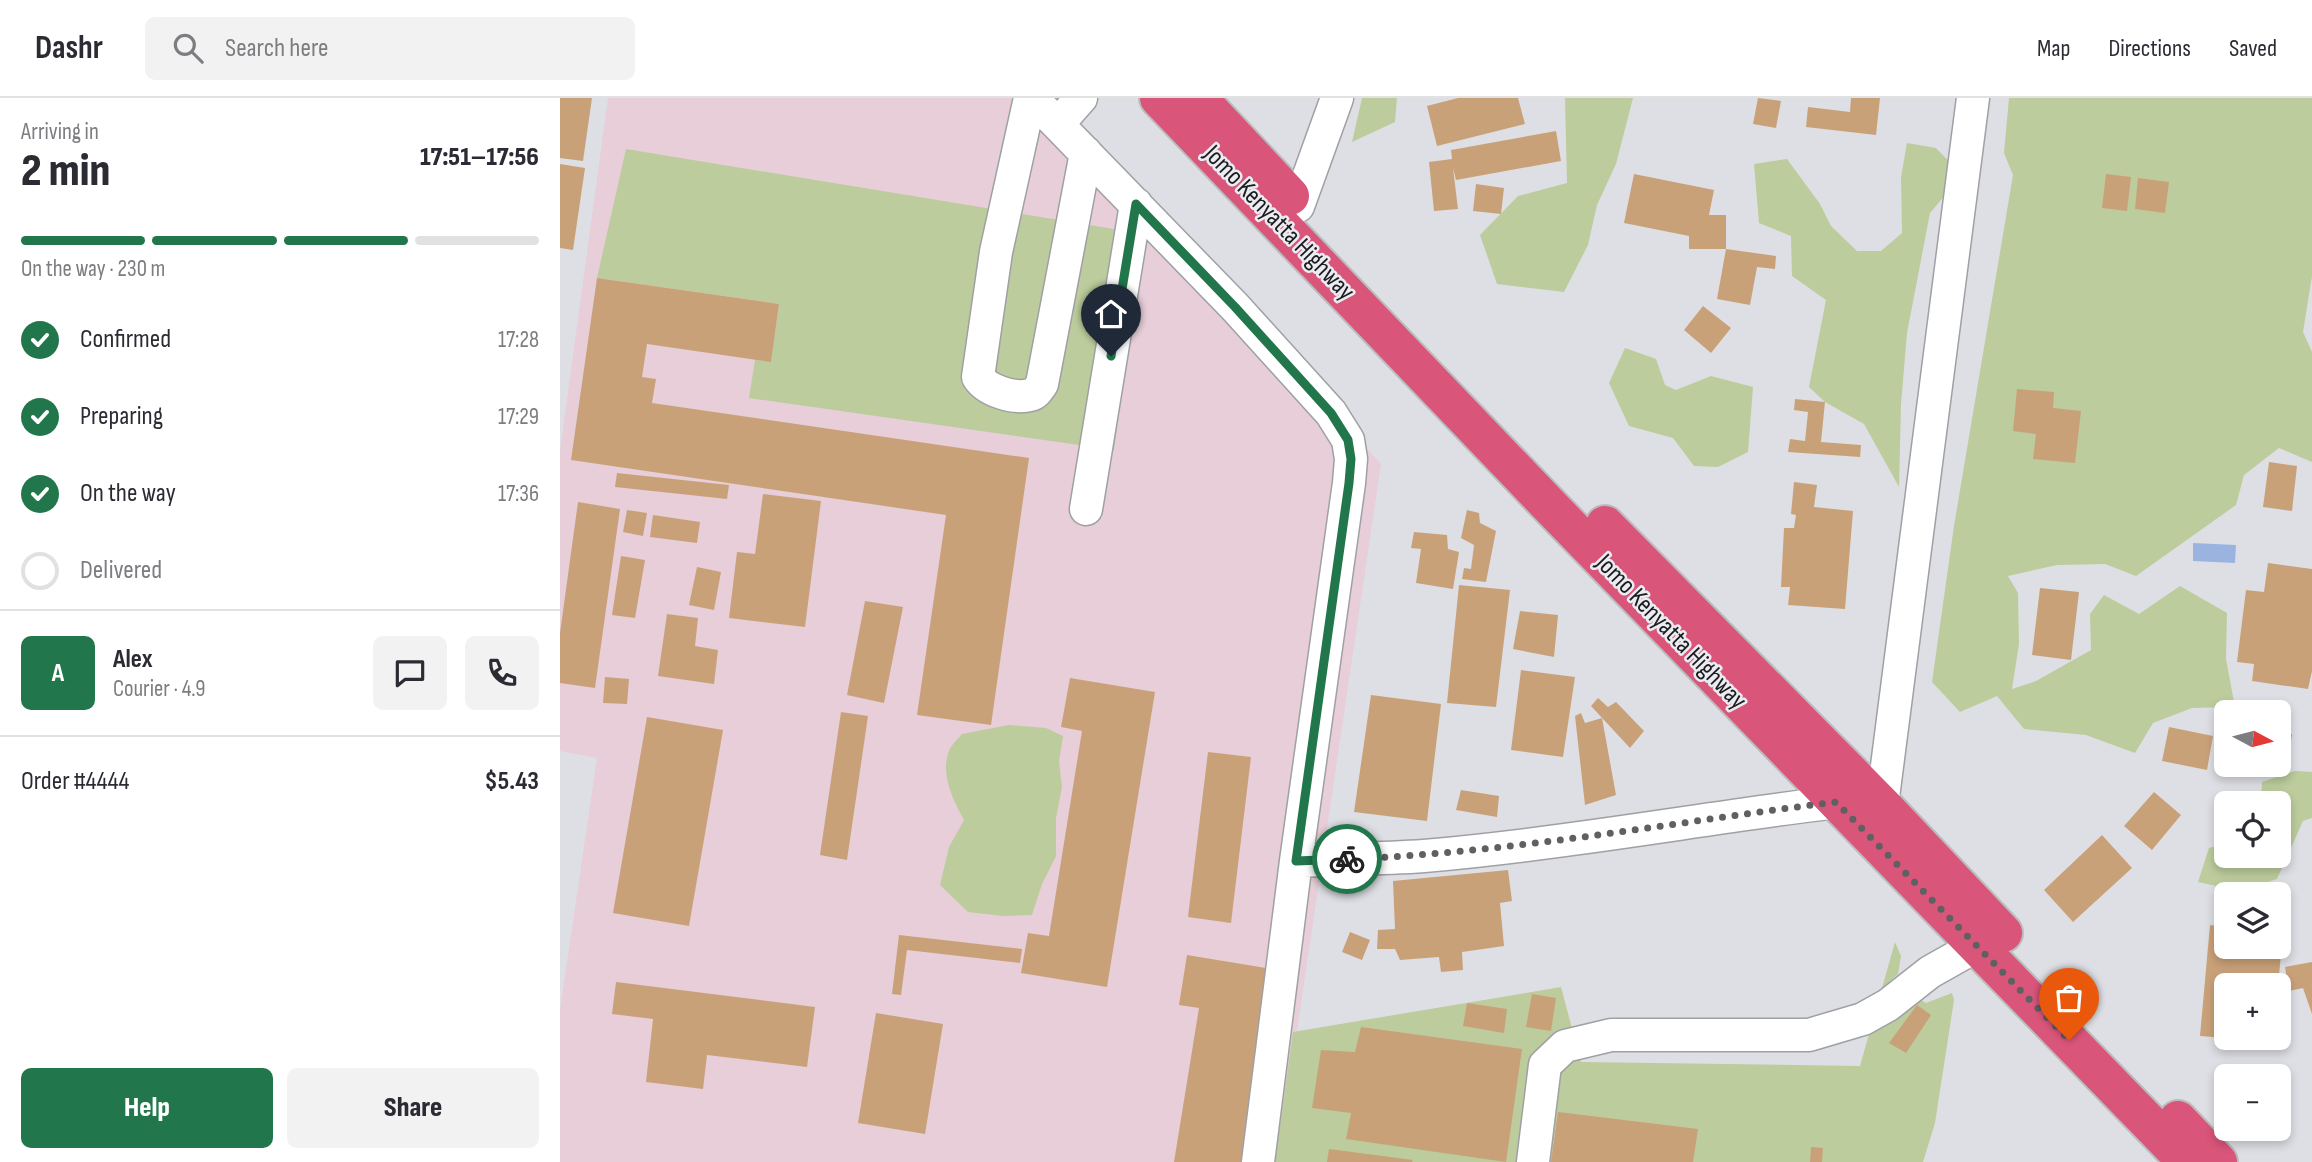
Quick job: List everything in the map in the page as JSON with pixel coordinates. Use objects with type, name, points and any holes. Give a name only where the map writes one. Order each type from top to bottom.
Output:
[{"type":"highway","name":"Jomo Kenyatta Highway","points":[[1159,98],[1836,802],[2187,1162]]},
{"type":"highway","name":"Jomo Kenyatta Highway","points":[[1198,98],[1588,508],[1882,805],[2218,1162]]},
{"type":"street","points":[[1031,98],[1244,317],[1331,413],[1348,440],[1351,459],[1349,483],[1296,861],[1258,1162]]},
{"type":"street","points":[[1031,98],[996,252],[978,377],[984,386],[997,392],[1029,396],[1037,392],[1042,383],[1086,153]]},
{"type":"street","points":[[1058,124],[1082,98]]},
{"type":"street","points":[[1298,206],[1337,98]]},
{"type":"street","points":[[1882,805],[1973,98]]},
{"type":"street","points":[[1086,509],[1136,204]]},
{"type":"street","points":[[1296,861],[1461,852],[1620,833],[1836,802]]},
{"type":"street","points":[[1533,1162],[1545,1065],[1564,1046],[1611,1035],[1809,1035],[1863,1019],[1888,1005],[1930,972],[1978,945]]},
{"type":"shaded area","points":[[608,98],[1057,98],[1381,464],[1297,1031],[1512,1162],[560,1162],[560,1010],[597,758],[560,751],[560,451]]},
{"type":"green space","points":[[1362,98],[1397,98],[1395,122],[1352,142]]},
{"type":"green space","points":[[1565,98],[1633,98],[1616,164],[1597,205],[1588,245],[1564,292],[1497,284],[1480,235],[1518,196],[1567,183]]},
{"type":"green space","points":[[2009,98],[2312,98],[2312,276],[2303,332],[2312,352],[2312,462],[2279,448],[2244,475],[2236,505],[2136,576],[2105,564],[2057,565],[2008,576],[2018,593],[2019,644],[2012,689],[2036,681],[2091,650],[2090,614],[2104,595],[2139,614],[2180,586],[2227,613],[2226,659],[2234,700],[2214,700],[2214,707],[2192,708],[2153,723],[2135,753],[2086,735],[2024,729],[1997,696],[1960,712],[1932,682],[1954,526],[2013,175],[2004,153]]},
{"type":"green space","points":[[1907,143],[1936,148],[1962,175],[1930,213],[1907,333],[1901,404],[1899,487],[1864,424],[1825,402],[1809,387],[1826,300],[1792,276],[1791,236],[1759,223],[1754,164],[1787,159],[1820,204],[1831,226],[1857,251],[1881,251],[1902,233],[1901,177]]},
{"type":"green space","points":[[626,149],[1144,234],[1114,450],[749,398],[755,360],[771,361],[779,304],[597,278]]},
{"type":"green space","points":[[1625,348],[1656,359],[1665,385],[1676,390],[1711,376],[1753,387],[1748,452],[1718,467],[1694,466],[1673,438],[1629,426],[1609,383]]},
{"type":"green space","points":[[1009,725],[1046,728],[1063,736],[1059,761],[1062,787],[1056,818],[1056,856],[1042,884],[1032,915],[1003,916],[968,912],[940,885],[949,847],[964,820],[949,787],[947,760],[950,749],[962,734]]},
{"type":"green space","points":[[2291,772],[2312,772],[2312,818],[2303,821],[2291,848],[2291,791],[2262,791],[2262,782],[2277,777],[2291,777]]},
{"type":"green space","points":[[2214,847],[2214,868],[2282,868],[2277,879],[2268,882],[2214,882],[2214,886],[2198,882],[2209,848]]},
{"type":"green space","points":[[1895,942],[1901,956],[1898,974],[1889,982],[1926,1003],[1952,993],[1954,1000],[1935,1123],[1923,1162],[1275,1162],[1293,1032],[1561,987],[1581,1062],[1860,1066]]},
{"type":"water","points":[[2193,543],[2236,545],[2235,563],[2193,561]]},
{"type":"building","points":[[560,98],[592,98],[583,161],[560,158]]},
{"type":"building","points":[[1458,98],[1518,98],[1525,124],[1437,146],[1427,106]]},
{"type":"building","points":[[1758,98],[1781,101],[1776,128],[1753,124]]},
{"type":"building","points":[[1851,98],[1880,98],[1876,135],[1806,127],[1808,107],[1850,112]]},
{"type":"building","points":[[1556,131],[1561,161],[1456,180],[1453,168],[1458,209],[1434,211],[1429,162],[1452,159],[1451,150]]},
{"type":"building","points":[[560,164],[585,168],[573,250],[560,248]]},
{"type":"building","points":[[1634,174],[1714,190],[1709,215],[1726,215],[1726,249],[1689,249],[1689,236],[1624,223]]},
{"type":"building","points":[[2106,174],[2131,177],[2127,211],[2102,208]]},
{"type":"building","points":[[2138,178],[2169,182],[2165,213],[2135,209]]},
{"type":"building","points":[[1476,184],[1504,188],[1501,214],[1473,211]]},
{"type":"building","points":[[1726,249],[1776,256],[1775,269],[1757,267],[1750,305],[1717,299]]},
{"type":"building","points":[[597,278],[779,304],[771,362],[647,344],[642,377],[656,379],[652,403],[1029,458],[991,725],[917,715],[946,515],[571,460]]},
{"type":"building","points":[[1703,306],[1731,328],[1711,353],[1684,330]]},
{"type":"building","points":[[2017,389],[2054,392],[2053,408],[2081,411],[2075,463],[2033,459],[2036,434],[2013,431]]},
{"type":"building","points":[[1795,399],[1825,402],[1821,442],[1861,445],[1860,457],[1788,452],[1790,439],[1805,441],[1808,412],[1794,410]]},
{"type":"building","points":[[2269,462],[2297,466],[2292,511],[2263,507]]},
{"type":"building","points":[[617,473],[729,485],[727,499],[615,487]]},
{"type":"building","points":[[1794,482],[1817,485],[1814,507],[1853,511],[1845,609],[1788,605],[1790,587],[1781,587],[1784,528],[1794,528],[1796,515],[1791,514]]},
{"type":"building","points":[[763,494],[821,501],[805,627],[729,618],[737,552],[755,554]]},
{"type":"building","points":[[578,502],[620,509],[595,688],[560,683],[560,633]]},
{"type":"building","points":[[627,510],[647,513],[643,536],[623,532]]},
{"type":"building","points":[[1467,510],[1479,513],[1480,523],[1496,531],[1486,582],[1462,579],[1464,568],[1471,569],[1474,545],[1461,538]]},
{"type":"building","points":[[653,515],[700,522],[697,543],[650,537]]},
{"type":"building","points":[[1414,532],[1447,535],[1448,549],[1459,552],[1453,589],[1416,583],[1421,549],[1411,548]]},
{"type":"building","points":[[621,556],[645,560],[635,618],[612,615]]},
{"type":"building","points":[[2268,563],[2312,569],[2312,671],[2308,689],[2252,681],[2254,664],[2237,662],[2246,590],[2264,592]]},
{"type":"building","points":[[697,567],[721,572],[714,610],[689,605]]},
{"type":"building","points":[[1459,585],[1510,590],[1496,707],[1447,703]]},
{"type":"building","points":[[2040,588],[2079,592],[2071,660],[2032,655]]},
{"type":"building","points":[[865,601],[903,607],[884,703],[847,695]]},
{"type":"building","points":[[1520,611],[1558,615],[1554,657],[1513,649]]},
{"type":"building","points":[[667,614],[698,618],[695,646],[718,650],[714,684],[658,676]]},
{"type":"building","points":[[1521,670],[1575,677],[1563,757],[1511,750]]},
{"type":"building","points":[[605,677],[629,679],[627,704],[603,703]]},
{"type":"building","points":[[1070,678],[1155,692],[1107,987],[1021,973],[1028,933],[1049,936],[1082,731],[1061,727]]},
{"type":"building","points":[[1371,695],[1441,704],[1427,821],[1354,812]]},
{"type":"building","points":[[1598,698],[1608,707],[1616,702],[1644,731],[1630,748],[1591,706]]},
{"type":"building","points":[[841,712],[868,716],[847,860],[820,855]]},
{"type":"building","points":[[1581,713],[1585,723],[1602,718],[1616,795],[1585,805],[1575,716]]},
{"type":"building","points":[[647,717],[723,730],[689,926],[613,913]]},
{"type":"building","points":[[2169,727],[2213,736],[2207,770],[2162,761]]},
{"type":"building","points":[[1208,752],[1251,757],[1231,923],[1188,917]]},
{"type":"building","points":[[1461,790],[1499,796],[1497,817],[1456,810]]},
{"type":"building","points":[[2154,792],[2181,815],[2152,850],[2124,826]]},
{"type":"building","points":[[2102,835],[2132,868],[2073,922],[2044,890]]},
{"type":"building","points":[[1508,870],[1512,901],[1500,903],[1504,946],[1462,952],[1463,970],[1441,972],[1439,957],[1400,960],[1395,949],[1377,949],[1378,930],[1395,929],[1393,881]]},
{"type":"building","points":[[2210,925],[2214,926],[2214,959],[2281,959],[2279,973],[2214,973],[2214,1037],[2200,1036]]},
{"type":"building","points":[[1350,932],[1370,940],[1362,960],[1342,952]]},
{"type":"building","points":[[899,935],[1022,949],[1020,963],[907,950],[901,995],[892,994]]},
{"type":"building","points":[[1187,955],[1272,969],[1241,1162],[1174,1162],[1199,1008],[1179,1005]]},
{"type":"building","points":[[2312,962],[2312,1014],[2303,988],[2291,991],[2291,973],[2286,973],[2285,967]]},
{"type":"building","points":[[616,982],[815,1007],[807,1067],[707,1055],[703,1089],[646,1082],[653,1019],[612,1014]]},
{"type":"building","points":[[1532,994],[1556,998],[1551,1031],[1526,1027]]},
{"type":"building","points":[[1467,1003],[1507,1009],[1504,1033],[1463,1026]]},
{"type":"building","points":[[1917,1005],[1931,1015],[1906,1053],[1889,1043]]},
{"type":"building","points":[[876,1013],[943,1024],[925,1134],[858,1123]]},
{"type":"building","points":[[1361,1027],[1522,1049],[1506,1162],[1346,1139],[1351,1113],[1312,1108],[1321,1050],[1355,1052]]},
{"type":"building","points":[[1558,1112],[1698,1129],[1693,1162],[1551,1162]]},
{"type":"building","points":[[1811,1147],[1823,1148],[1822,1162],[1810,1162]]},
{"type":"building","points":[[1329,1149],[1413,1160],[1327,1162]]},
{"type":"way so far","points":[[1347,859],[1473,851],[1836,802],[2069,1040]]},
{"type":"route","points":[[1111,356],[1136,204],[1235,307],[1331,413],[1348,440],[1351,459],[1349,483],[1296,861],[1347,859]]}]
